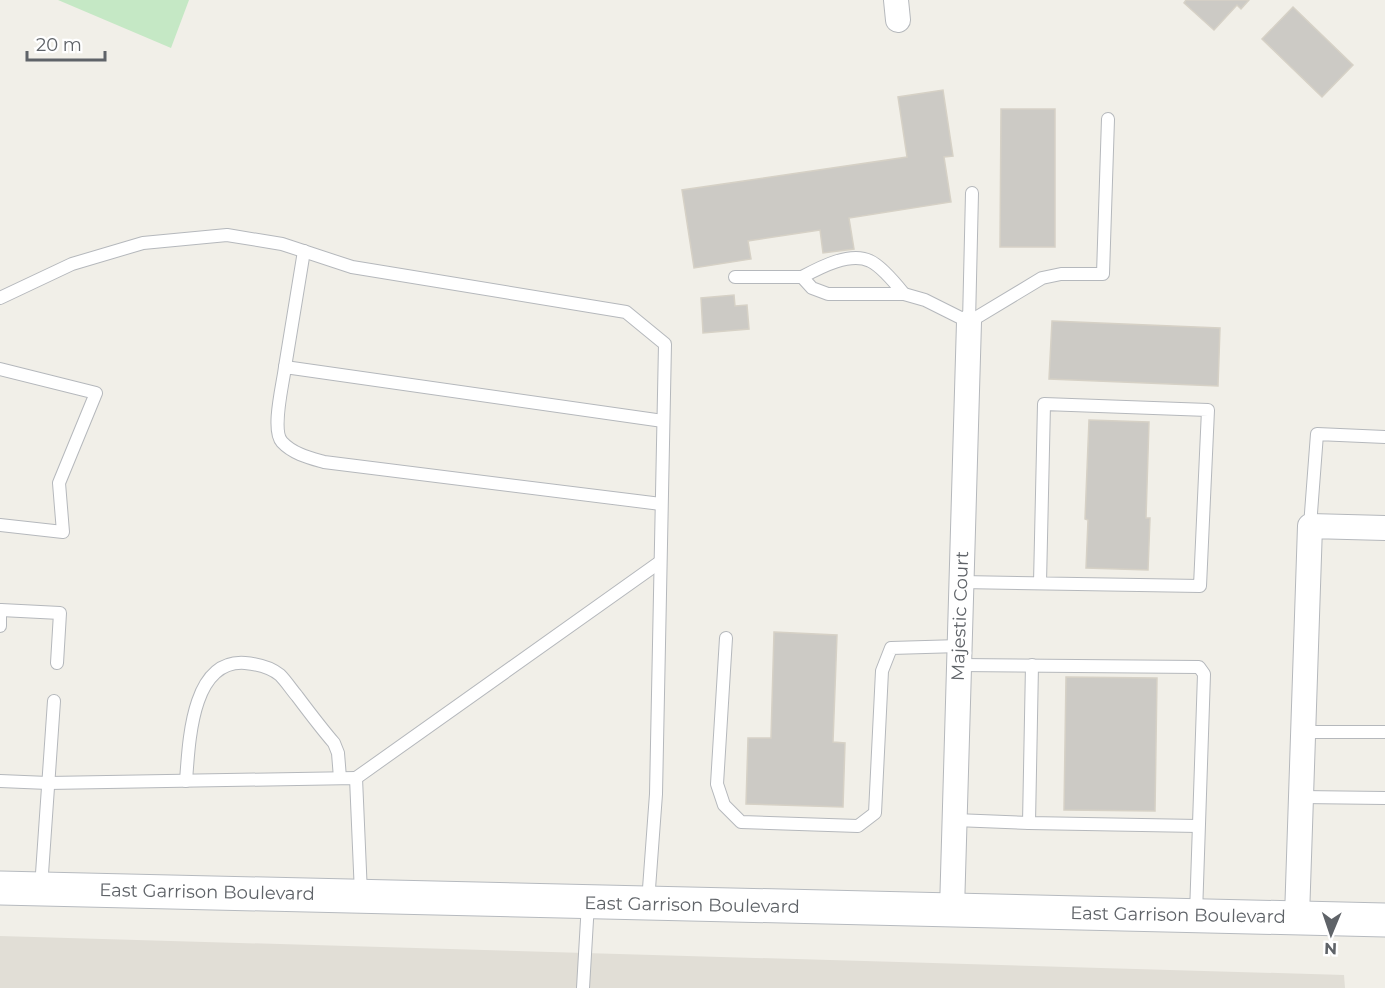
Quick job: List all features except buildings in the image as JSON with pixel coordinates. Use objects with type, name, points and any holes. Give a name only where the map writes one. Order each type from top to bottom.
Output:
[{"type":"main road","name":"East Garrison Boulevard","points":[[0,888],[698,906],[1385,920]]},
{"type":"street","name":"Majestic Court","points":[[952,910],[969,322]]},
{"type":"street","points":[[1297,917],[1310,526],[1385,528]]},
{"type":"lane","points":[[969,322],[1042,278],[1061,274],[1103,274],[1108,119]]},
{"type":"lane","points":[[969,322],[972,193]]},
{"type":"lane","points":[[0,298],[72,264],[143,243],[227,235],[282,244],[352,267],[626,312],[665,344],[656,794],[648,903]]},
{"type":"lane","points":[[304,251],[276,432],[282,442],[300,454],[324,462],[662,504]]},
{"type":"lane","points":[[735,277],[802,277],[830,263],[855,258],[870,261],[904,294]]},
{"type":"lane","points":[[802,277],[812,288],[828,294],[904,294],[925,300],[969,322]]},
{"type":"lane","points":[[285,367],[663,421]]},
{"type":"lane","points":[[0,369],[96,393],[59,483],[63,532],[0,525]]},
{"type":"lane","points":[[961,582],[1040,584],[1200,586],[1208,410],[1044,404],[1040,584]]},
{"type":"lane","points":[[1310,526],[1317,434],[1385,437]]},
{"type":"lane","points":[[0,781],[48,783],[357,778],[660,562]]},
{"type":"lane","points":[[0,626],[1,610],[60,613],[57,663]]},
{"type":"lane","points":[[726,638],[717,784],[724,805],[741,822],[858,826],[875,813],[882,671],[891,648],[1032,665],[1199,667],[1204,674],[1196,915]]},
{"type":"lane","points":[[186,780],[196,710],[203,688],[212,674],[226,665],[242,663],[259,665],[282,676],[334,743],[338,753],[340,778]]},
{"type":"lane","points":[[1029,823],[1032,665]]},
{"type":"lane","points":[[41,888],[54,701]]},
{"type":"lane","points":[[1303,732],[1385,732]]},
{"type":"lane","points":[[357,778],[361,896]]},
{"type":"lane","points":[[1301,797],[1385,798]]},
{"type":"lane","points":[[954,820],[1198,826]]},
{"type":"lane","points":[[583,988],[588,902]]},
{"type":"shaded area","points":[[0,936],[1344,975],[1345,988],[0,988]]},
{"type":"green space","points":[[58,0],[189,0],[171,48]]}]
